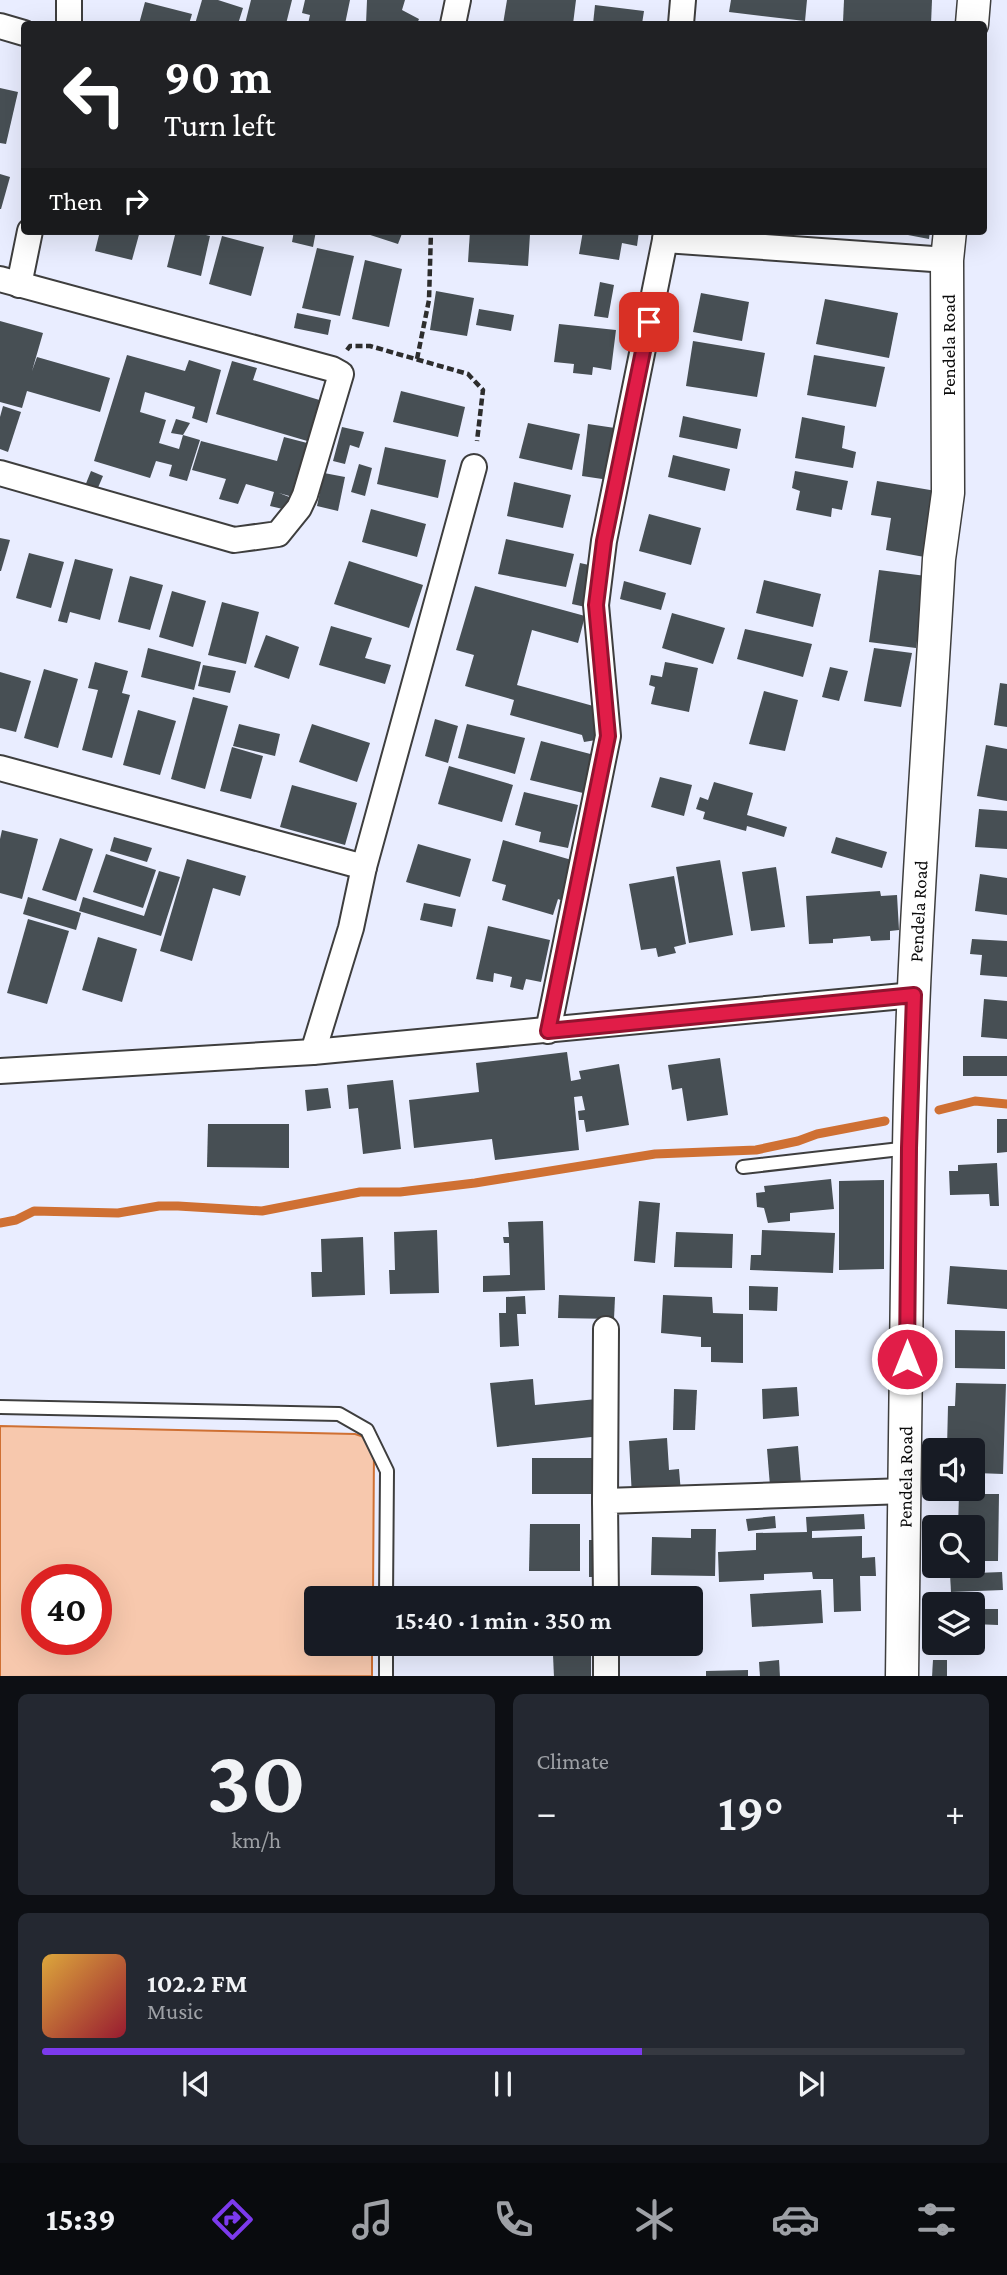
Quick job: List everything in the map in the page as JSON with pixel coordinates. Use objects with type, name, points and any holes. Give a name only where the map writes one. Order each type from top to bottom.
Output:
[{"type":"street","points":[[69,0],[69,21]]},
{"type":"street","points":[[454,21],[458,0]]},
{"type":"street","points":[[681,21],[683,0]]},
{"type":"street","points":[[972,21],[974,0]]},
{"type":"street","points":[[0,26],[21,32]]},
{"type":"street","points":[[0,473],[234,540],[278,534],[299,508],[341,374],[332,369],[9,282],[28,235]]},
{"type":"street","points":[[548,1031],[608,736],[596,605],[604,541],[666,235],[949,246]]},
{"type":"street","name":"Pendela Road","points":[[902,1676],[909,1148],[914,995],[939,559],[948,492],[949,246]]},
{"type":"street","points":[[313,1052],[351,928],[364,867],[474,467]]},
{"type":"street","points":[[0,768],[364,867]]},
{"type":"street","points":[[0,1071],[313,1052],[914,995]]},
{"type":"street","points":[[606,1329],[606,1586]]},
{"type":"street","points":[[605,1501],[906,1491]]},
{"type":"street","points":[[606,1656],[606,1676]]},
{"type":"lane","points":[[743,1167],[909,1148]]},
{"type":"lane","points":[[0,1407],[339,1414],[368,1430],[387,1471],[386,1586]]},
{"type":"lane","points":[[386,1656],[386,1676]]},
{"type":"path","points":[[417,359],[429,300],[431,235]]},
{"type":"path","points":[[332,369],[350,346],[370,346],[468,374],[483,390],[474,467]]},
{"type":"shaded area","points":[[0,1426],[355,1434],[367,1438],[374,1449],[373,1586],[304,1586],[304,1656],[372,1656],[372,1676],[0,1676]]},
{"type":"building","points":[[202,0],[218,0],[243,8],[239,21],[196,21]]},
{"type":"building","points":[[251,0],[292,0],[287,21],[246,21]]},
{"type":"building","points":[[305,0],[350,0],[346,21],[309,21],[310,15],[302,13]]},
{"type":"building","points":[[367,0],[405,0],[402,10],[419,19],[418,21],[366,21]]},
{"type":"building","points":[[507,0],[576,0],[573,21],[504,21]]},
{"type":"building","points":[[731,0],[807,0],[805,21],[729,12]]},
{"type":"building","points":[[844,0],[932,0],[931,21],[843,21]]},
{"type":"building","points":[[145,2],[192,14],[190,21],[140,21]]},
{"type":"building","points":[[595,5],[644,11],[642,21],[593,21]]},
{"type":"building","points":[[0,88],[18,92],[6,144],[0,143]]},
{"type":"building","points":[[0,174],[10,177],[1,209],[0,209]]},
{"type":"building","points":[[99,235],[139,235],[132,260],[95,251]]},
{"type":"building","points":[[175,235],[210,236],[201,276],[167,267]]},
{"type":"building","points":[[293,235],[315,235],[313,247],[292,242]]},
{"type":"building","points":[[370,235],[401,235],[398,244]]},
{"type":"building","points":[[470,235],[530,235],[528,266],[468,262]]},
{"type":"building","points":[[582,235],[638,235],[637,246],[622,243],[619,260],[579,254]]},
{"type":"building","points":[[908,235],[930,235],[929,239]]},
{"type":"building","points":[[222,236],[264,247],[251,296],[209,284]]},
{"type":"building","points":[[317,248],[354,256],[340,316],[302,308]]},
{"type":"building","points":[[365,260],[402,269],[389,327],[352,319]]},
{"type":"building","points":[[600,282],[614,285],[608,318],[594,316]]},
{"type":"building","points":[[436,291],[474,298],[467,336],[430,330]]},
{"type":"building","points":[[701,293],[749,302],[742,341],[693,332]]},
{"type":"building","points":[[825,299],[898,313],[889,358],[816,344]]},
{"type":"building","points":[[479,309],[514,315],[511,331],[476,325]]},
{"type":"building","points":[[297,313],[331,320],[328,335],[294,328]]},
{"type":"building","points":[[0,321],[43,333],[32,371],[37,357],[110,378],[100,412],[27,391],[22,408],[0,402]]},
{"type":"building","points":[[559,324],[616,330],[611,370],[593,367],[592,375],[573,373],[574,364],[554,362]]},
{"type":"building","points":[[693,341],[765,353],[757,397],[686,386]]},
{"type":"building","points":[[127,355],[185,371],[189,360],[221,370],[207,423],[192,418],[195,407],[145,392],[140,412],[166,420],[159,443],[179,449],[183,435],[200,440],[187,481],[169,476],[172,465],[156,461],[150,478],[94,461]]},
{"type":"building","points":[[814,355],[885,367],[876,407],[807,395]]},
{"type":"building","points":[[232,361],[257,368],[253,380],[326,402],[314,443],[216,414]]},
{"type":"building","points":[[401,391],[465,407],[458,437],[393,422]]},
{"type":"building","points":[[3,406],[21,412],[8,452],[0,449],[0,417]]},
{"type":"building","points":[[683,416],[741,429],[737,449],[679,437]]},
{"type":"building","points":[[802,417],[845,426],[842,448],[856,452],[853,468],[795,458]]},
{"type":"building","points":[[176,419],[190,423],[183,435],[171,433]]},
{"type":"building","points":[[528,423],[580,434],[572,470],[519,458]]},
{"type":"building","points":[[588,424],[615,428],[609,480],[582,476]]},
{"type":"building","points":[[342,427],[364,432],[359,448],[350,445],[345,464],[333,461]]},
{"type":"building","points":[[284,437],[311,444],[296,498],[279,493],[292,498],[287,510],[270,506],[274,492],[246,484],[238,504],[219,499],[226,479],[192,470],[201,441],[277,461]]},
{"type":"building","points":[[385,447],[446,460],[438,498],[377,484]]},
{"type":"building","points":[[673,455],[730,469],[725,491],[668,477]]},
{"type":"building","points":[[359,464],[372,468],[365,496],[351,492]]},
{"type":"building","points":[[91,471],[103,476],[97,490],[85,486]]},
{"type":"building","points":[[795,471],[848,481],[842,510],[832,508],[831,517],[796,510],[800,491],[792,488]]},
{"type":"building","points":[[324,473],[345,477],[338,511],[317,506]]},
{"type":"building","points":[[877,481],[942,492],[930,558],[886,550],[891,518],[871,515]]},
{"type":"building","points":[[514,482],[571,495],[563,528],[507,516]]},
{"type":"building","points":[[371,509],[426,524],[417,557],[362,542]]},
{"type":"building","points":[[649,514],[701,528],[691,565],[639,551]]},
{"type":"building","points":[[0,538],[10,540],[1,571],[0,571]]},
{"type":"building","points":[[506,539],[574,554],[566,587],[498,574]]},
{"type":"building","points":[[29,553],[64,562],[51,608],[16,598]]},
{"type":"building","points":[[75,559],[113,569],[100,620],[70,612],[67,623],[58,621]]},
{"type":"building","points":[[349,561],[423,585],[409,628],[334,604]]},
{"type":"building","points":[[580,563],[598,567],[590,608],[572,604]]},
{"type":"building","points":[[879,570],[926,576],[916,648],[869,642]]},
{"type":"building","points":[[130,576],[163,585],[150,630],[118,622]]},
{"type":"building","points":[[764,580],[821,594],[813,627],[756,613]]},
{"type":"building","points":[[624,581],[666,593],[661,610],[620,599]]},
{"type":"building","points":[[475,586],[585,616],[578,643],[532,630],[517,685],[597,707],[602,739],[584,742],[582,735],[510,715],[514,700],[465,686],[474,655],[456,650]]},
{"type":"building","points":[[172,591],[206,601],[193,647],[159,637]]},
{"type":"building","points":[[222,602],[259,612],[246,664],[208,655]]},
{"type":"building","points":[[672,613],[725,628],[713,664],[662,648]]},
{"type":"building","points":[[331,626],[372,638],[365,658],[391,665],[385,684],[319,665]]},
{"type":"building","points":[[745,629],[812,644],[803,677],[737,659]]},
{"type":"building","points":[[266,635],[299,647],[289,679],[254,667]]},
{"type":"building","points":[[148,648],[201,662],[194,690],[141,677]]},
{"type":"building","points":[[874,648],[912,653],[901,707],[864,701]]},
{"type":"building","points":[[95,662],[128,671],[122,693],[130,695],[112,758],[82,750],[98,690],[88,688]]},
{"type":"building","points":[[665,662],[698,668],[689,712],[651,704],[655,687],[649,685],[651,675],[662,677]]},
{"type":"building","points":[[203,665],[236,671],[230,693],[198,686]]},
{"type":"building","points":[[830,667],[848,671],[839,701],[822,697]]},
{"type":"building","points":[[44,669],[78,679],[58,748],[24,738]]},
{"type":"building","points":[[0,672],[31,681],[16,732],[0,728]]},
{"type":"building","points":[[1000,683],[1007,684],[1007,727],[994,725]]},
{"type":"building","points":[[764,691],[798,700],[785,751],[749,744]]},
{"type":"building","points":[[193,697],[228,706],[205,789],[171,779]]},
{"type":"building","points":[[138,710],[176,721],[160,775],[123,765]]},
{"type":"building","points":[[435,719],[458,726],[448,763],[425,756]]},
{"type":"building","points":[[239,724],[280,734],[275,756],[233,746]]},
{"type":"building","points":[[312,724],[370,743],[357,782],[299,762]]},
{"type":"building","points":[[467,724],[525,738],[515,774],[458,758]]},
{"type":"building","points":[[541,741],[598,756],[587,794],[530,780]]},
{"type":"building","points":[[986,745],[1007,749],[1007,801],[977,796]]},
{"type":"building","points":[[232,747],[263,756],[251,799],[220,791]]},
{"type":"building","points":[[449,766],[513,785],[502,822],[438,804]]},
{"type":"building","points":[[660,777],[692,785],[684,816],[651,807]]},
{"type":"building","points":[[714,782],[753,793],[747,815],[787,827],[784,837],[747,826],[746,831],[703,819],[705,812],[696,809],[700,797],[708,800]]},
{"type":"building","points":[[292,785],[357,803],[345,845],[280,827]]},
{"type":"building","points":[[524,792],[578,805],[568,848],[539,842],[541,832],[515,825]]},
{"type":"building","points":[[979,809],[1007,811],[1007,849],[975,847]]},
{"type":"building","points":[[2,830],[38,839],[22,899],[0,893]]},
{"type":"building","points":[[114,837],[152,848],[147,862],[110,851]]},
{"type":"building","points":[[836,837],[887,852],[882,868],[831,853]]},
{"type":"building","points":[[60,838],[93,849],[76,901],[42,890]]},
{"type":"building","points":[[503,840],[575,861],[563,901],[558,899],[553,915],[502,900],[506,885],[492,881]]},
{"type":"building","points":[[418,844],[471,859],[460,897],[406,882]]},
{"type":"building","points":[[106,854],[156,870],[143,908],[93,892]]},
{"type":"building","points":[[187,859],[246,876],[240,896],[213,888],[192,961],[160,951]]},
{"type":"building","points":[[720,860],[733,935],[689,943],[676,867]]},
{"type":"building","points":[[776,867],[785,927],[751,931],[742,872]]},
{"type":"building","points":[[159,871],[180,877],[161,936],[79,911],[83,897],[144,916]]},
{"type":"building","points":[[980,874],[1007,878],[1007,915],[975,911]]},
{"type":"building","points":[[674,876],[686,944],[674,947],[676,953],[658,957],[656,948],[641,950],[629,884]]},
{"type":"building","points":[[880,891],[881,896],[897,895],[899,930],[890,931],[890,940],[871,941],[870,936],[833,939],[833,943],[809,944],[806,896]]},
{"type":"building","points":[[28,897],[81,913],[76,930],[23,914]]},
{"type":"building","points":[[424,903],[456,909],[452,927],[420,920]]},
{"type":"building","points":[[28,919],[69,931],[47,1004],[7,993]]},
{"type":"building","points":[[488,926],[550,940],[541,982],[526,979],[523,990],[510,987],[512,977],[494,973],[493,982],[476,979]]},
{"type":"building","points":[[98,937],[137,949],[122,1002],[82,990]]},
{"type":"building","points":[[972,939],[1007,941],[1007,977],[980,975],[982,955],[970,954]]},
{"type":"building","points":[[984,999],[1007,1001],[1007,1039],[981,1037]]},
{"type":"building","points":[[567,1052],[571,1081],[581,1079],[579,1071],[619,1064],[629,1125],[586,1132],[584,1120],[579,1120],[578,1111],[585,1110],[582,1096],[574,1097],[579,1150],[495,1160],[492,1139],[414,1148],[409,1100],[479,1092],[476,1063]]},
{"type":"building","points":[[963,1056],[1007,1056],[1007,1076],[963,1076]]},
{"type":"building","points":[[720,1058],[728,1115],[687,1121],[682,1088],[672,1090],[668,1065]]},
{"type":"building","points":[[393,1080],[401,1149],[363,1154],[358,1108],[349,1109],[347,1085]]},
{"type":"building","points":[[328,1088],[331,1108],[307,1111],[305,1090]]},
{"type":"building","points":[[997,1119],[1007,1119],[1007,1152],[997,1153]]},
{"type":"building","points":[[208,1124],[289,1124],[289,1168],[207,1167]]},
{"type":"building","points":[[997,1163],[999,1206],[990,1206],[989,1194],[950,1195],[949,1171],[958,1171],[958,1165]]},
{"type":"building","points":[[831,1179],[834,1209],[790,1213],[790,1221],[768,1223],[764,1208],[757,1207],[756,1193],[765,1192],[764,1186]]},
{"type":"building","points":[[884,1180],[884,1269],[839,1270],[839,1181]]},
{"type":"building","points":[[639,1201],[660,1203],[655,1263],[634,1261]]},
{"type":"building","points":[[543,1221],[545,1290],[483,1292],[483,1276],[510,1275],[509,1243],[504,1243],[503,1237],[509,1237],[508,1222]]},
{"type":"building","points":[[437,1230],[439,1293],[390,1294],[389,1270],[395,1270],[394,1232]]},
{"type":"building","points":[[762,1230],[835,1233],[833,1273],[750,1270],[751,1255],[761,1255]]},
{"type":"building","points":[[676,1232],[733,1234],[732,1268],[674,1267]]},
{"type":"building","points":[[363,1237],[365,1295],[312,1297],[311,1272],[322,1272],[321,1239]]},
{"type":"building","points":[[950,1266],[1007,1270],[1007,1309],[947,1304]]},
{"type":"building","points":[[749,1286],[778,1287],[777,1311],[749,1310]]},
{"type":"building","points":[[559,1295],[615,1297],[614,1319],[558,1318]]},
{"type":"building","points":[[663,1295],[712,1297],[713,1313],[743,1314],[743,1363],[711,1362],[711,1347],[701,1347],[701,1337],[661,1333]]},
{"type":"building","points":[[525,1296],[526,1314],[517,1314],[519,1346],[500,1347],[499,1313],[506,1313],[506,1297]]},
{"type":"building","points":[[955,1330],[1005,1331],[1005,1369],[955,1368]]},
{"type":"building","points":[[533,1379],[535,1405],[597,1399],[601,1436],[497,1447],[490,1383]]},
{"type":"building","points":[[956,1383],[1006,1384],[1003,1474],[985,1473],[985,1438],[947,1438],[948,1406],[955,1406]]},
{"type":"building","points":[[797,1387],[799,1416],[763,1419],[762,1389]]},
{"type":"building","points":[[674,1389],[697,1390],[695,1430],[673,1430]]},
{"type":"building","points":[[667,1438],[669,1470],[679,1469],[681,1493],[632,1497],[629,1441]]},
{"type":"building","points":[[798,1446],[801,1483],[770,1486],[767,1449]]},
{"type":"building","points":[[532,1458],[597,1458],[597,1494],[532,1494]]},
{"type":"building","points":[[985,1494],[999,1494],[998,1561],[985,1561],[985,1515],[958,1515],[959,1501],[985,1501]]},
{"type":"building","points":[[864,1514],[865,1529],[812,1531],[812,1538],[862,1536],[862,1558],[875,1557],[876,1576],[860,1576],[861,1611],[834,1612],[833,1579],[813,1579],[812,1572],[764,1574],[764,1580],[719,1582],[718,1552],[756,1550],[756,1533],[807,1532],[806,1517]]},
{"type":"building","points":[[775,1516],[776,1528],[748,1531],[746,1519]]},
{"type":"building","points":[[530,1524],[580,1524],[580,1571],[529,1571]]},
{"type":"building","points":[[691,1529],[716,1529],[715,1576],[651,1575],[652,1537],[691,1538]]},
{"type":"building","points":[[589,1540],[604,1540],[604,1577],[589,1577]]},
{"type":"building","points":[[1002,1572],[1003,1590],[951,1592],[950,1578],[985,1578],[985,1573]]},
{"type":"building","points":[[821,1590],[823,1623],[752,1627],[750,1594]]},
{"type":"building","points":[[985,1609],[998,1609],[998,1625],[985,1624]]},
{"type":"building","points":[[553,1656],[591,1656],[591,1676],[554,1676]]},
{"type":"building","points":[[779,1660],[780,1676],[760,1676],[759,1662]]},
{"type":"building","points":[[933,1660],[947,1660],[947,1676],[932,1676]]},
{"type":"building","points":[[748,1670],[748,1676],[706,1676],[706,1671]]},
{"type":"waterway","points":[[939,1110],[975,1101],[1007,1104]]},
{"type":"waterway","points":[[0,1223],[16,1220],[34,1211],[118,1213],[159,1206],[262,1211],[360,1192],[400,1192],[475,1183],[655,1154],[756,1150],[817,1134],[885,1121]]},
{"type":"route","points":[[649,322],[604,541],[596,605],[608,736],[548,1031],[914,995],[907,1359]]}]
